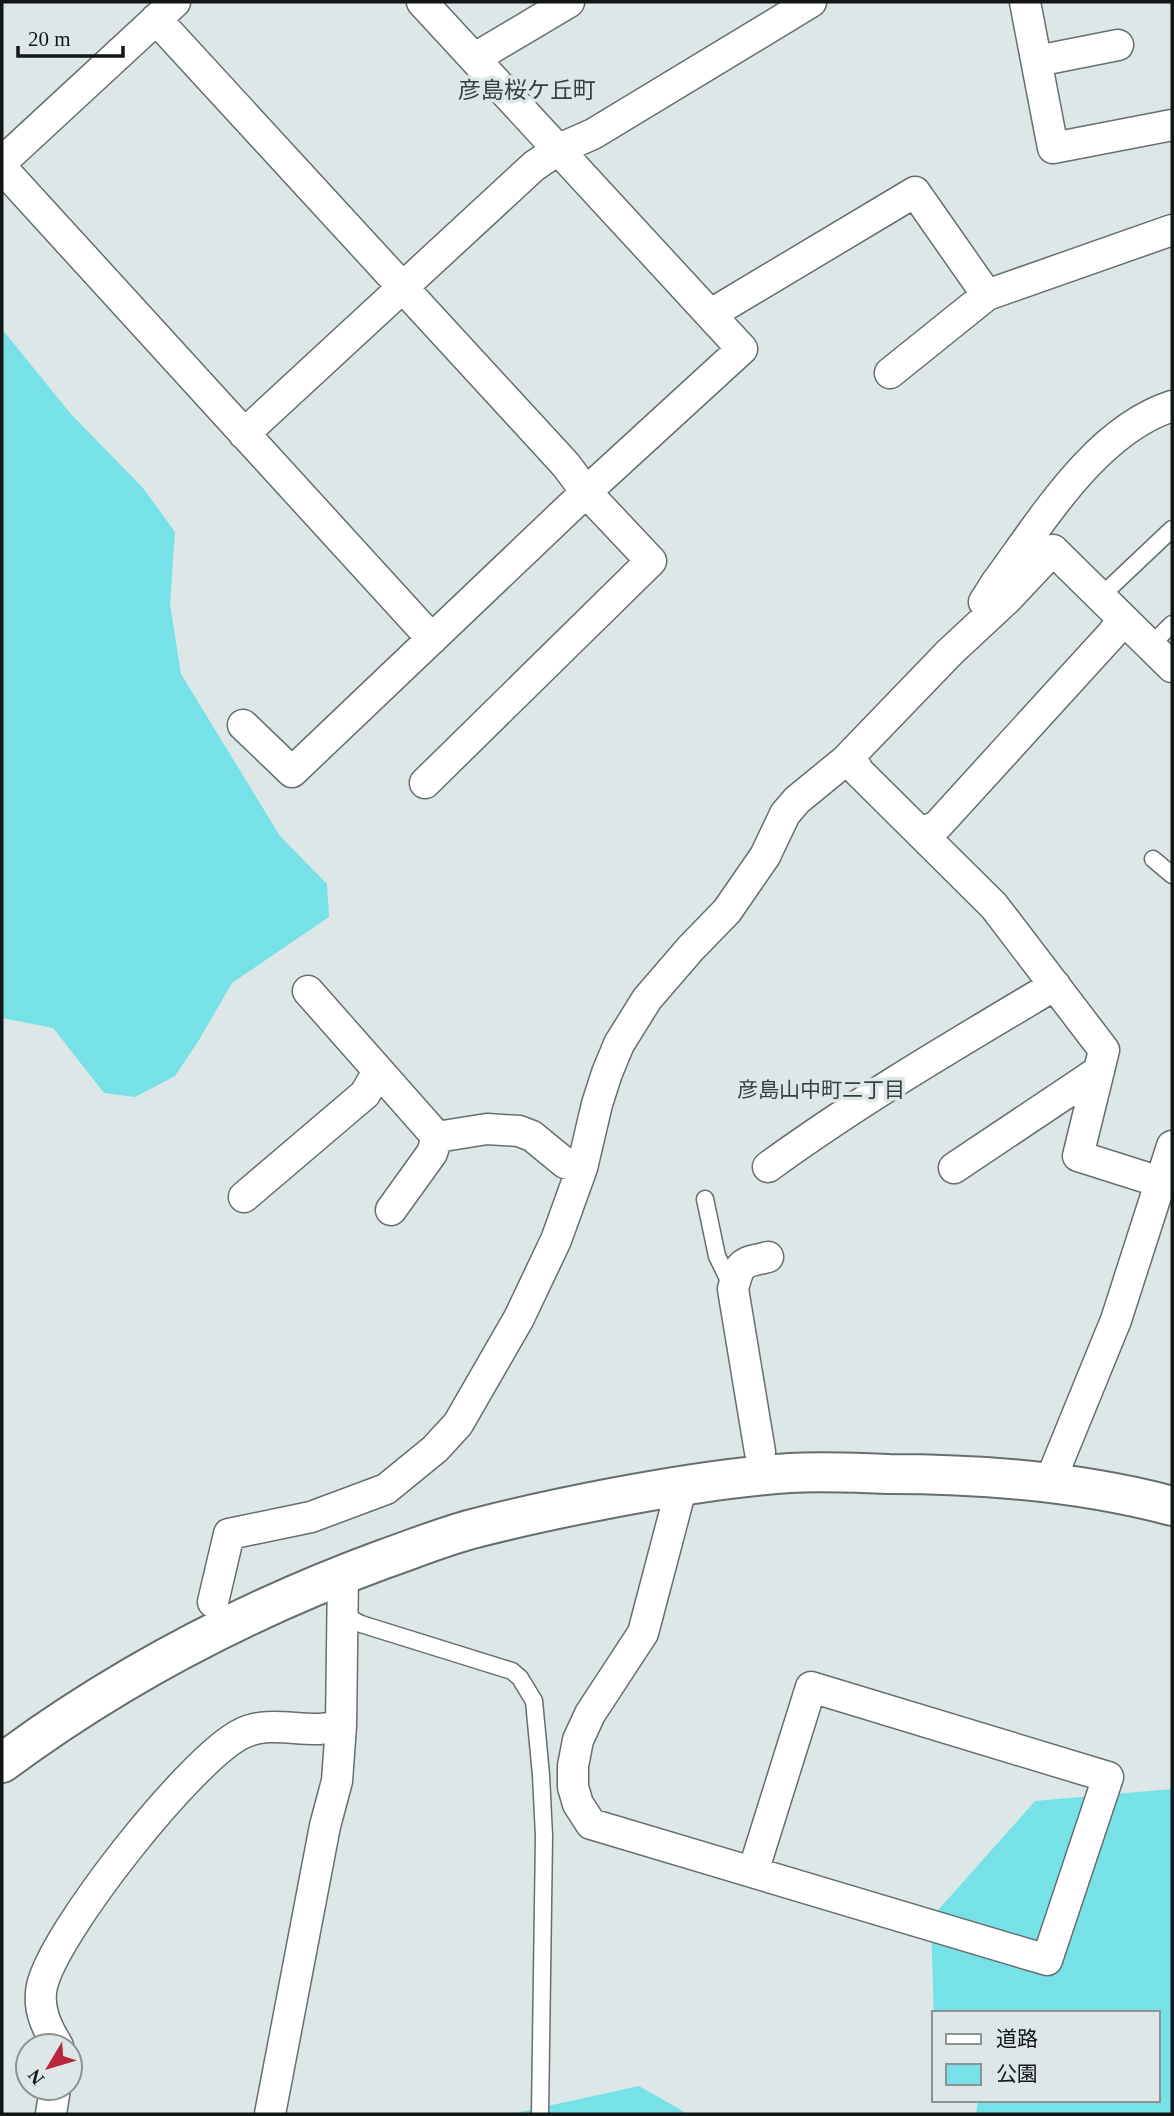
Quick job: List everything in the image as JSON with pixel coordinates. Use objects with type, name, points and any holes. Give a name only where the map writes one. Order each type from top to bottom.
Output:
[{"type":"street","points":[[243,725],[292,772],[586,492],[742,349],[422,2]]},
{"type":"street","points":[[475,58],[569,2]]},
{"type":"street","points":[[244,434],[534,166],[559,149],[593,134],[811,2]]},
{"type":"street","points":[[1025,2],[1053,148],[1172,125]]},
{"type":"street","points":[[2,162],[165,10],[402,287],[651,561],[425,783]]},
{"type":"street","points":[[1037,61],[1118,45]]},
{"type":"street","points":[[2,168],[432,639]]},
{"type":"street","points":[[711,314],[915,192],[987,295]]},
{"type":"street","points":[[890,373],[987,295],[1172,230]]},
{"type":"street","points":[[975,627],[968,619],[1087,464],[1136,422],[1172,406]]},
{"type":"street","points":[[214,1602],[229,1534],[311,1517],[386,1489],[435,1450],[458,1424],[519,1318],[556,1240],[582,1168],[607,1073],[619,1044],[647,999],[727,911],[765,856],[785,814],[797,800],[851,755],[1053,550],[1172,667]]},
{"type":"street","points":[[921,833],[937,826],[1123,620]]},
{"type":"street","points":[[851,755],[858,771],[994,906],[1104,1050],[1078,1156],[1168,1165],[1116,1320],[1049,1484]]},
{"type":"street","points":[[768,1167],[888,1085],[1055,985]]},
{"type":"street","points":[[308,991],[437,1137]]},
{"type":"street","points":[[243,1197],[365,1094],[378,1071]]},
{"type":"street","points":[[954,1168],[1099,1071]]},
{"type":"street","points":[[437,1137],[487,1129],[519,1131],[532,1136],[565,1163],[582,1168]]},
{"type":"street","points":[[391,1210],[432,1153],[437,1137]]},
{"type":"street","points":[[760,1452],[733,1289],[738,1268],[744,1262],[768,1257]]},
{"type":"street","points":[[2,1763],[34,1739],[135,1675],[206,1636],[344,1574],[470,1530],[577,1505],[682,1485],[791,1473],[950,1474],[1130,1494],[1172,1506]]},
{"type":"street","points":[[682,1485],[643,1633],[590,1714],[578,1740],[573,1766],[573,1787],[578,1804],[591,1824],[1047,1960],[1108,1777],[811,1687],[753,1872]]},
{"type":"street","points":[[270,2114],[325,1826],[337,1781],[341,1726],[344,1574]]},
{"type":"street","points":[[50,2032],[41,2003],[41,1988],[61,1944],[99,1886],[189,1778],[238,1735],[251,1729],[287,1726],[319,1729],[341,1726]]},
{"type":"lane","points":[[1100,597],[1172,529]]},
{"type":"lane","points":[[1150,646],[1172,624]]},
{"type":"lane","points":[[1153,859],[1172,875]]},
{"type":"lane","points":[[705,1199],[717,1256],[733,1289]]},
{"type":"lane","points":[[342,1615],[361,1625],[512,1671],[520,1678],[534,1701],[544,1836],[540,2114]]},
{"type":"green space","points":[[2,329],[70,413],[143,488],[175,532],[170,604],[181,674],[280,836],[327,884],[329,917],[232,983],[175,1076],[135,1097],[104,1093],[53,1028],[2,1018]]},
{"type":"green space","points":[[1172,1789],[1172,2114],[976,2114],[978,2102],[1160,2102],[1160,2011],[934,2011],[931,1918],[1035,1801]]},
{"type":"green space","points":[[639,2086],[688,2114],[511,2114]]},
{"type":"district","name":"彦島桜ケ丘町","points":[[527,90]]},
{"type":"district","name":"彦島山中町二丁目","points":[[821,1090]]}]
